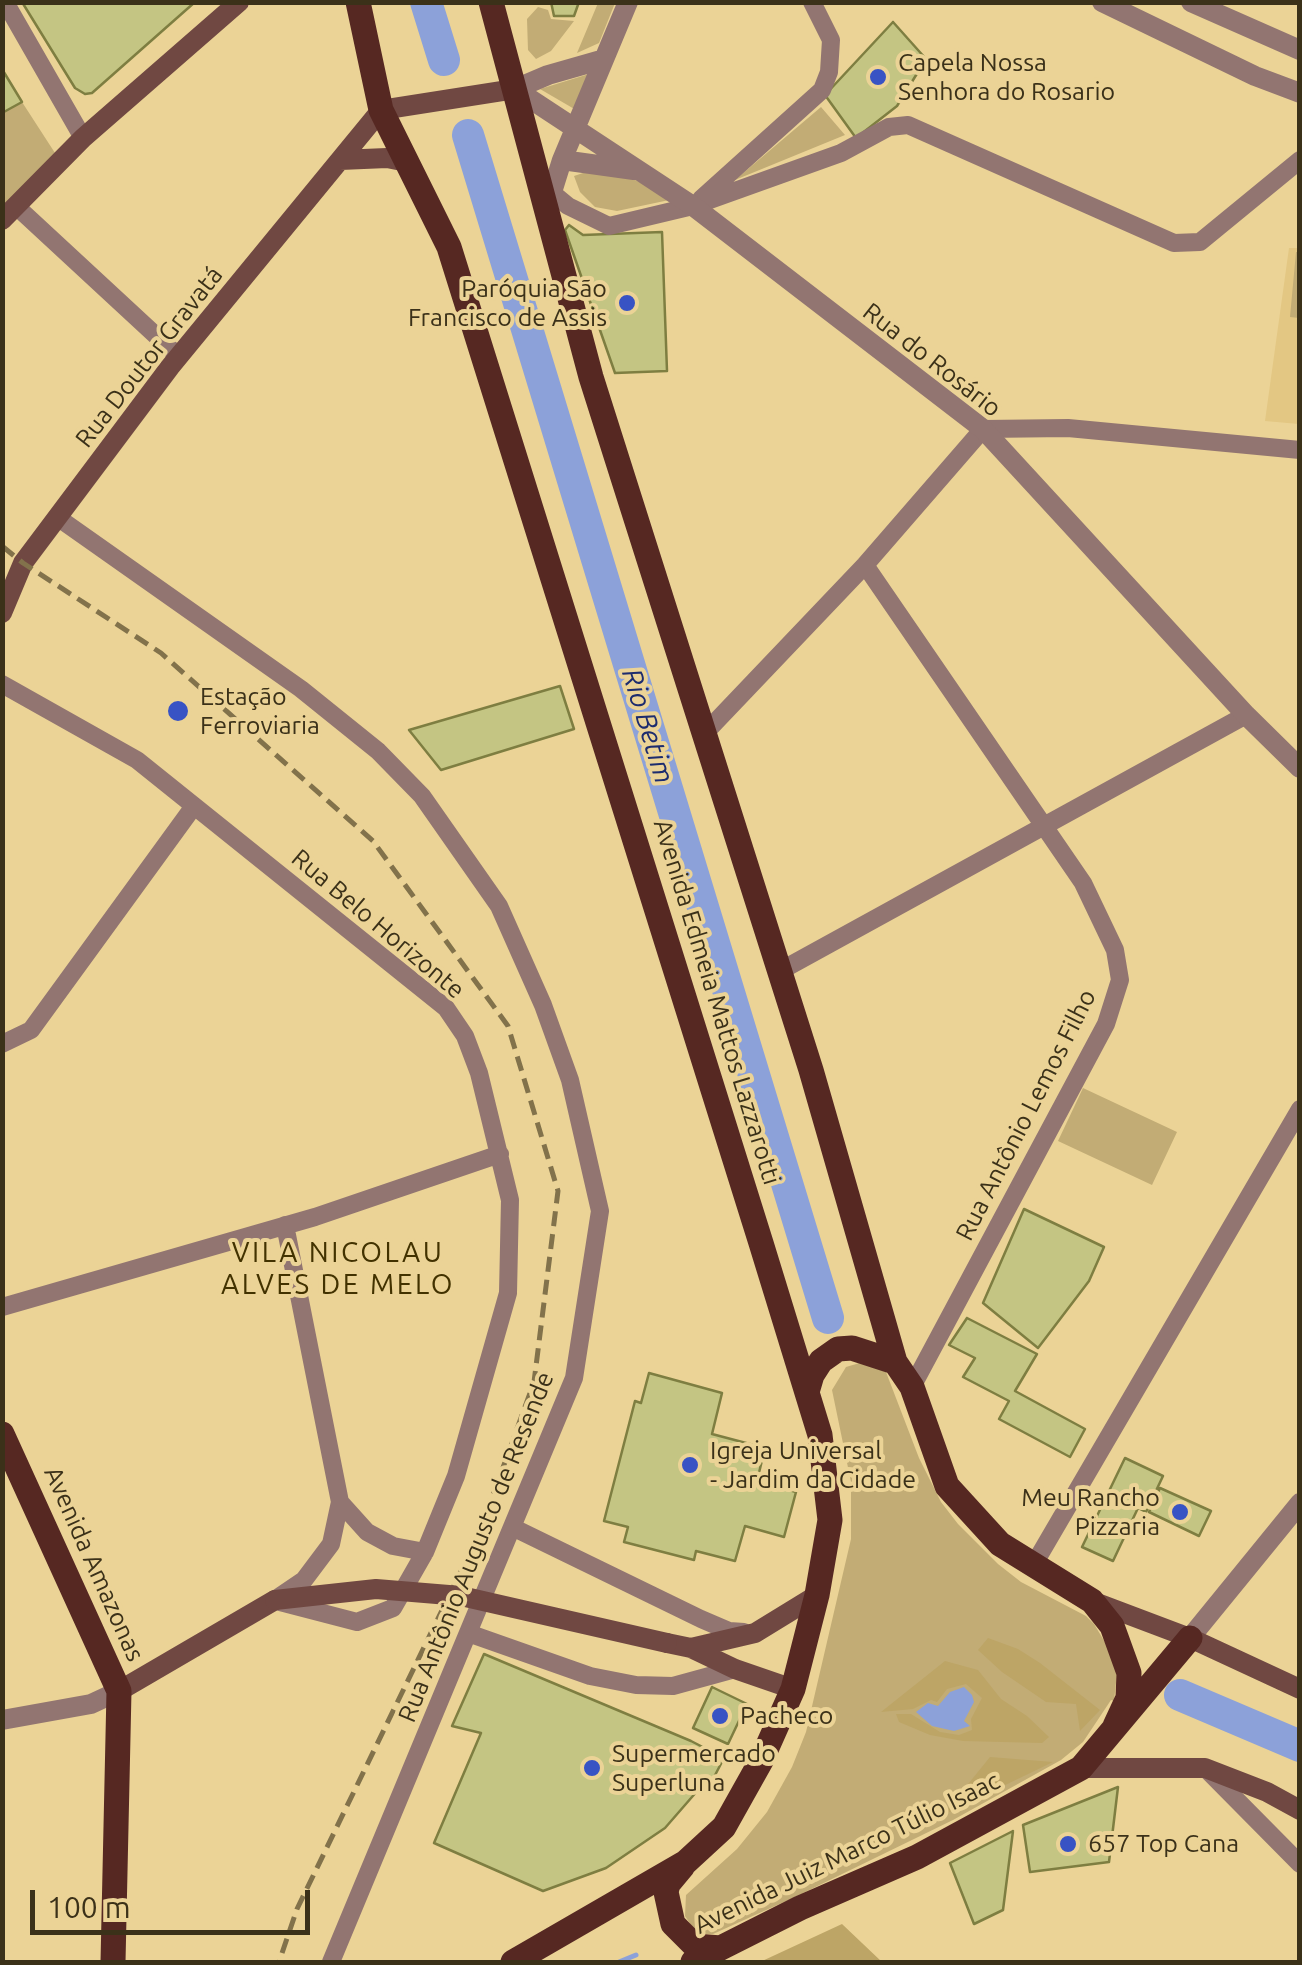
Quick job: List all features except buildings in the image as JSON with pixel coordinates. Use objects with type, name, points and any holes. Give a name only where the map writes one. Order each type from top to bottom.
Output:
[{"type":"main road","points":[[10,214],[82,138],[239,2]]},
{"type":"main road","name":"Avenida Edmeia Mattos Lazzarotti","points":[[358,2],[381,110],[449,247],[820,1435],[830,1520],[818,1595],[793,1689]]},
{"type":"main road","points":[[491,2],[549,200],[592,377],[780,971],[896,1362],[912,1387],[946,1486],[1000,1544],[1092,1601],[1190,1638],[1300,1690]]},
{"type":"main road","points":[[381,110],[515,89]]},
{"type":"main road","name":"Rua Doutor Gravatá","points":[[5,598],[23,564],[178,356],[381,110]]},
{"type":"main road","points":[[340,160],[387,158],[407,162]]},
{"type":"main road","points":[[807,1392],[821,1361],[838,1349],[852,1348],[896,1362]]},
{"type":"main road","name":"Avenida Amazonas","points":[[4,1443],[119,1691],[113,1962]]},
{"type":"main road","points":[[119,1691],[275,1600],[376,1589],[462,1596],[691,1648],[735,1670],[793,1689],[761,1761],[724,1827],[668,1884],[672,1924],[695,1946],[721,1948]]},
{"type":"main road","points":[[691,1648],[755,1633],[818,1595]]},
{"type":"main road","points":[[1092,1601],[1112,1626],[1128,1664],[1128,1698],[1115,1726]]},
{"type":"main road","points":[[1081,1768],[1190,1638]]},
{"type":"main road","points":[[1081,1768],[1206,1768],[1268,1792],[1300,1810]]},
{"type":"main road","name":"Avenida Juiz Marco Túlio Isaac","points":[[693,1962],[800,1908],[918,1856],[1081,1768]]},
{"type":"main road","points":[[513,1962],[686,1862]]},
{"type":"street","points":[[4,2],[82,138]]},
{"type":"street","points":[[628,2],[575,126],[549,200],[608,226],[693,206],[841,153],[889,126],[908,125],[932,134],[1174,243],[1200,242],[1300,160]]},
{"type":"street","points":[[693,206],[822,90],[830,72],[831,40],[812,2]]},
{"type":"street","points":[[1102,2],[1255,76],[1300,92]]},
{"type":"street","points":[[1191,2],[1300,50]]},
{"type":"street","points":[[515,89],[604,59]]},
{"type":"street","name":"Rua do Rosário","points":[[515,89],[693,206],[983,429],[1246,715],[1300,768]]},
{"type":"street","points":[[562,160],[638,171]]},
{"type":"street","points":[[10,214],[178,356]]},
{"type":"street","points":[[704,734],[865,565],[983,429],[1068,428],[1300,450]]},
{"type":"street","name":"Rua Antônio Augusto de Resende","points":[[57,517],[301,689],[378,751],[422,796],[498,906],[521,955],[570,1080],[600,1211],[574,1378],[331,1962]]},
{"type":"street","name":"Rua Antônio Lemos Filho","points":[[865,565],[1083,883],[1115,950],[1120,980],[1106,1024],[912,1387]]},
{"type":"street","name":"Rua Belo Horizonte","points":[[2,684],[136,760],[446,1008],[465,1036],[479,1072],[510,1200],[508,1293],[456,1476],[425,1552],[393,1608],[357,1622],[275,1600]]},
{"type":"street","points":[[780,971],[1246,715]]},
{"type":"street","points":[[2,1044],[31,1030],[194,806]]},
{"type":"street","points":[[1033,1566],[1300,1109]]},
{"type":"street","points":[[2,1308],[285,1225],[500,1154]]},
{"type":"street","points":[[275,1600],[304,1580],[331,1544],[340,1502],[285,1225]]},
{"type":"street","points":[[340,1502],[367,1532],[392,1546],[425,1552]]},
{"type":"street","points":[[1190,1638],[1300,1502]]},
{"type":"street","points":[[512,1527],[729,1632],[755,1633]]},
{"type":"street","points":[[468,1633],[590,1676],[636,1685],[673,1686],[735,1670]]},
{"type":"street","points":[[2,1720],[92,1704],[119,1691]]},
{"type":"street","points":[[1206,1768],[1300,1864]]},
{"type":"shaded area","points":[[598,3],[615,3],[599,43],[577,53]]},
{"type":"shaded area","points":[[538,7],[548,10],[551,19],[574,21],[551,51],[536,59],[528,50],[527,19]]},
{"type":"shaded area","points":[[589,74],[576,110],[540,89]]},
{"type":"shaded area","points":[[22,102],[55,153],[3,206],[3,113]]},
{"type":"shaded area","points":[[821,107],[845,135],[735,180]]},
{"type":"shaded area","points":[[586,172],[633,179],[674,199],[617,211],[595,207],[580,192],[574,176]]},
{"type":"shaded area","points":[[1289,248],[1299,248],[1299,424],[1265,421]]},
{"type":"shaded area","points":[[1296,252],[1300,252],[1299,318],[1290,317]]},
{"type":"shaded area","points":[[1083,1088],[1177,1132],[1152,1185],[1058,1141]]},
{"type":"shaded area","points":[[863,1362],[886,1372],[919,1458],[941,1502],[958,1524],[1021,1582],[1094,1624],[1118,1664],[1114,1701],[1083,1742],[1061,1760],[953,1820],[795,1897],[713,1934],[705,1934],[693,1928],[685,1916],[686,1895],[737,1849],[767,1812],[806,1732],[851,1539],[851,1482],[832,1390],[846,1367]]},
{"type":"shaded area","points":[[988,1638],[1018,1649],[1040,1663],[1100,1710],[1080,1731],[1076,1704],[1046,1702],[1002,1672],[978,1650]]},
{"type":"shaded area","points":[[945,1661],[978,1670],[1001,1699],[1049,1737],[1042,1743],[963,1741],[930,1735],[899,1722],[896,1714],[911,1714],[940,1732],[959,1735],[972,1730],[971,1719],[982,1698],[966,1684],[947,1689],[937,1702],[931,1700],[913,1709],[881,1712]]},
{"type":"shaded area","points":[[990,1757],[1053,1762],[943,1815]]},
{"type":"shaded area","points":[[842,1924],[882,1962],[760,1962]]},
{"type":"water","points":[[964,1687],[974,1702],[964,1721],[970,1726],[954,1731],[932,1726],[916,1712],[928,1703],[938,1706],[950,1692]]},
{"type":"waterway","name":"Rio Betim","points":[[426,2],[444,60]]},
{"type":"waterway","name":"Rio Betim","points":[[468,135],[828,1318]]},
{"type":"waterway","name":"Rio Betim","points":[[1180,1695],[1300,1746]]},
{"type":"waterway","points":[[619,1962],[636,1955]]},
{"type":"railway","points":[[2,546],[161,653],[373,841],[508,1026],[558,1191],[534,1382],[479,1534],[297,1909],[279,1962]]},
{"type":"place","name":"Capela Nossa Senhora do Rosario","points":[[878,77]]},
{"type":"place","name":"Paróquia São Francisco de Assis","points":[[627,303]]},
{"type":"place","name":"Estação Ferroviaria","points":[[178,711]]},
{"type":"place","name":"Igreja Universal - Jardim da Cidade","points":[[690,1465]]},
{"type":"place","name":"Meu Rancho Pizzaria","points":[[1180,1512]]},
{"type":"place","name":"Pacheco","points":[[720,1716]]},
{"type":"place","name":"Supermercado Superluna","points":[[592,1768]]},
{"type":"place","name":"657 Top Cana","points":[[1068,1844]]},
{"type":"district","name":"VILA NICOLAU ALVES DE MELO","points":[[338,1269]]}]
